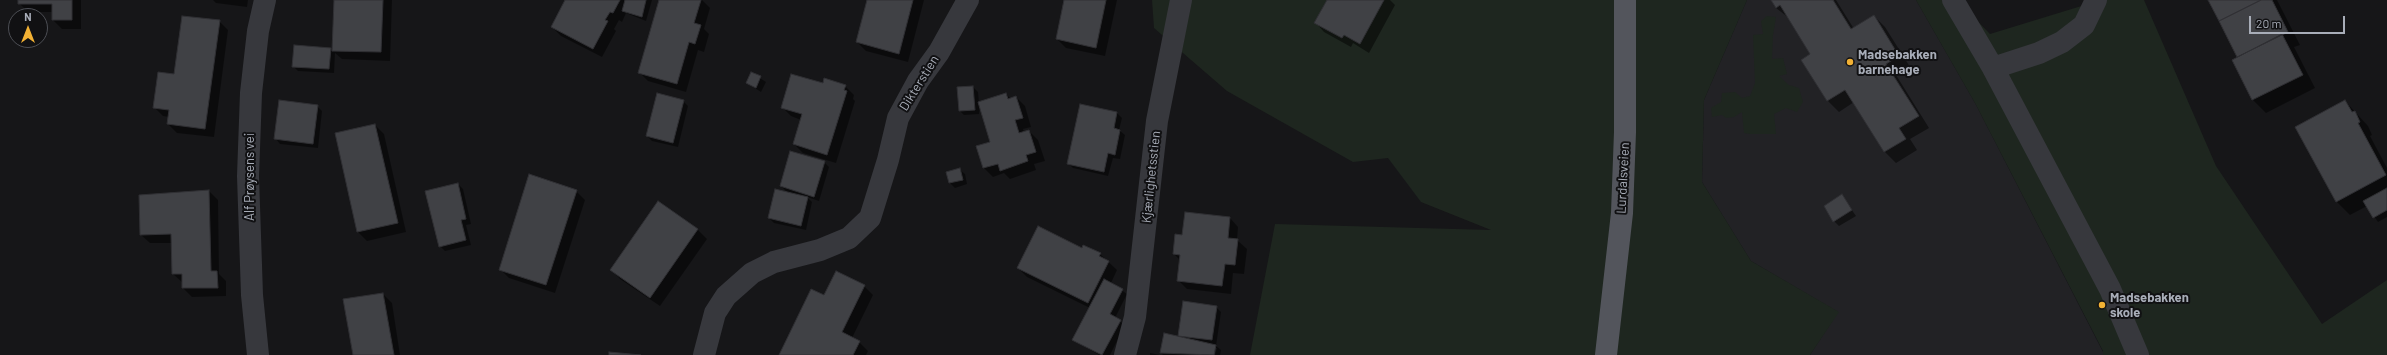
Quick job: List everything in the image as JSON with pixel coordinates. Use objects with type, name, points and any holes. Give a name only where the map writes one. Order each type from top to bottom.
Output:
[{"type":"main road","name":"Lurdalsveien","points":[[1606,355],[1622,213],[1626,116],[1625,0]]},
{"type":"street","name":"Alf Prøysens vei","points":[[258,355],[252,295],[248,176],[251,93],[258,30],[266,0]]},
{"type":"street","name":"Dikterstien","points":[[704,355],[715,313],[726,296],[752,273],[774,262],[820,250],[849,238],[870,218],[888,160],[898,118],[918,81],[939,52],[968,0]]},
{"type":"street","name":"Kjærlighetsstien","points":[[1126,355],[1136,318],[1157,121],[1181,0]]},
{"type":"street","points":[[1953,0],[1993,68],[2110,289],[2138,355]]},
{"type":"street","points":[[1993,68],[2039,53],[2062,42],[2084,25],[2096,0]]},
{"type":"shaded area","points":[[1152,0],[1747,0],[1704,100],[1702,182],[1751,261],[1839,312],[1810,355],[1250,355],[1275,224],[1491,230],[1421,202],[1388,158],[1353,162],[1227,91],[1154,28]]},
{"type":"shaded area","points":[[1747,0],[1916,0],[1975,103],[2103,352],[2103,355],[1810,355],[1838,312],[1751,261],[1702,182],[1704,100]]},
{"type":"shaded area","points":[[1916,0],[1957,0],[1990,34],[2101,0],[2144,0],[2216,166],[2322,324],[2387,280],[2387,355],[2103,355],[2103,351],[1975,103]]},
{"type":"shaded area","points":[[1767,16],[1776,17],[1773,35],[1772,59],[1783,58],[1787,74],[1779,76],[1789,85],[1799,88],[1803,102],[1797,112],[1786,108],[1774,114],[1776,134],[1744,133],[1742,112],[1734,117],[1726,118],[1722,115],[1712,117],[1711,108],[1721,102],[1722,93],[1735,92],[1742,98],[1750,96],[1755,83],[1753,35],[1763,34],[1761,21]]},
{"type":"building","points":[[18,0],[72,0],[72,20],[52,20],[52,4],[18,4]]},
{"type":"building","points":[[334,0],[383,0],[381,52],[332,51]]},
{"type":"building","points":[[565,0],[620,0],[613,13],[610,12],[605,20],[608,21],[593,49],[551,27]]},
{"type":"building","points":[[625,0],[646,0],[642,17],[622,11]]},
{"type":"building","points":[[659,0],[701,0],[694,23],[701,25],[695,44],[689,42],[677,84],[638,73]]},
{"type":"building","points":[[867,0],[913,0],[899,54],[856,42]]},
{"type":"building","points":[[1064,0],[1106,0],[1096,48],[1056,39]]},
{"type":"building","points":[[1327,0],[1384,0],[1360,44],[1344,35],[1342,38],[1314,23]]},
{"type":"building","points":[[1771,0],[1833,0],[1851,29],[1874,15],[1899,56],[1886,64],[1919,116],[1899,128],[1906,139],[1884,152],[1845,90],[1827,101],[1801,60],[1810,54],[1780,5],[1776,8]]},
{"type":"building","points":[[2208,0],[2261,0],[2219,21]]},
{"type":"building","points":[[2261,0],[2272,0],[2288,32],[2237,57],[2219,21]]},
{"type":"building","points":[[182,16],[220,20],[205,129],[167,124],[169,110],[153,108],[158,72],[174,74]]},
{"type":"building","points":[[2282,34],[2303,75],[2252,100],[2232,60]]},
{"type":"building","points":[[294,45],[331,48],[329,69],[292,67]]},
{"type":"building","points":[[751,72],[761,76],[756,88],[746,83]]},
{"type":"building","points":[[791,74],[823,83],[824,78],[846,85],[844,90],[847,91],[827,155],[793,144],[802,114],[781,108]]},
{"type":"building","points":[[973,86],[975,110],[959,111],[957,87]]},
{"type":"building","points":[[657,93],[684,100],[673,143],[646,136]]},
{"type":"building","points":[[1006,93],[1008,99],[1016,96],[1023,118],[1015,120],[1019,133],[1029,130],[1036,152],[1026,155],[1028,161],[1000,171],[998,164],[983,168],[976,146],[990,142],[978,102]]},
{"type":"building","points":[[279,100],[318,105],[313,144],[274,139]]},
{"type":"building","points":[[2345,100],[2352,112],[2355,111],[2360,122],[2358,123],[2386,175],[2336,202],[2295,127]]},
{"type":"building","points":[[1080,104],[1117,112],[1114,128],[1120,130],[1115,155],[1108,153],[1104,172],[1067,164]]},
{"type":"building","points":[[375,124],[398,223],[357,232],[335,133]]},
{"type":"building","points":[[790,151],[825,161],[814,197],[780,186]]},
{"type":"building","points":[[960,168],[963,180],[949,183],[946,172]]},
{"type":"building","points":[[529,174],[577,190],[546,285],[499,270]]},
{"type":"building","points":[[458,183],[466,219],[461,220],[466,240],[439,247],[425,191]]},
{"type":"building","points":[[2387,188],[2387,210],[2373,218],[2363,201]]},
{"type":"building","points":[[775,189],[808,197],[801,226],[768,218]]},
{"type":"building","points":[[209,190],[211,271],[217,271],[218,288],[182,288],[182,274],[172,274],[171,234],[140,235],[139,195]]},
{"type":"building","points":[[1842,194],[1852,210],[1833,222],[1824,206]]},
{"type":"building","points":[[658,201],[698,229],[650,298],[610,270]]},
{"type":"building","points":[[1185,212],[1230,217],[1228,238],[1238,239],[1235,265],[1225,264],[1222,286],[1177,281],[1180,255],[1173,254],[1175,234],[1182,235]]},
{"type":"building","points":[[1038,226],[1082,248],[1083,245],[1101,253],[1099,256],[1109,261],[1088,303],[1017,268]]},
{"type":"building","points":[[836,271],[865,285],[842,332],[860,341],[853,355],[779,355],[811,289],[824,295]]},
{"type":"building","points":[[1104,279],[1123,289],[1110,314],[1121,320],[1102,355],[1072,340]]},
{"type":"building","points":[[383,293],[394,355],[353,355],[343,299]]},
{"type":"building","points":[[1183,301],[1217,306],[1212,340],[1178,336]]},
{"type":"building","points":[[1164,333],[1216,345],[1214,355],[1160,353]]},
{"type":"building","points":[[609,352],[641,355],[609,355]]},
{"type":"place","name":"Madsebakken barnehage","points":[[1850,62]]},
{"type":"place","name":"Madsebakken skole","points":[[2102,305]]}]
